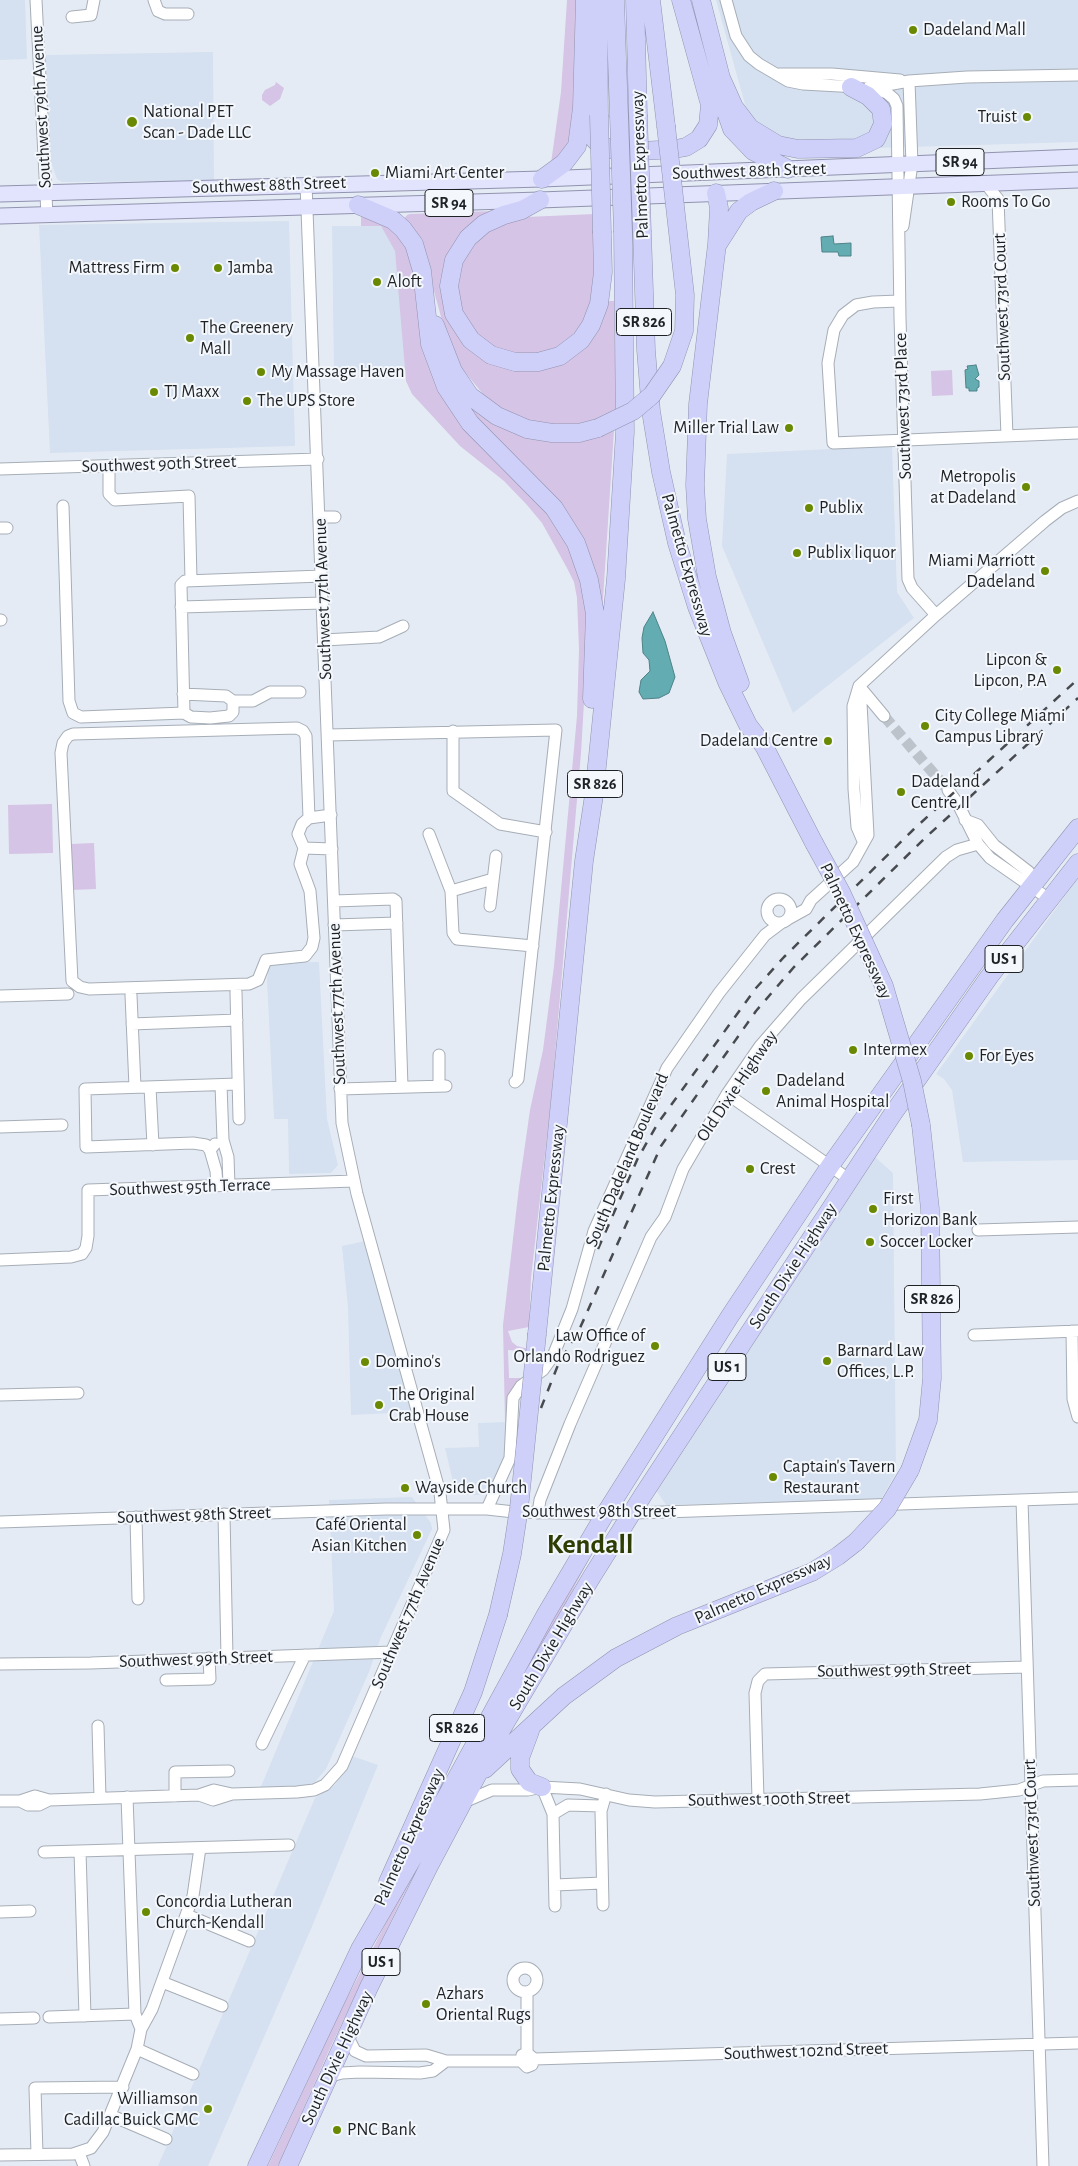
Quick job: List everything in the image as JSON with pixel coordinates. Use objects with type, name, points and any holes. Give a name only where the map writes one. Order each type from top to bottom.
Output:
[{"type":"highway","points":[[542,179],[564,163],[575,150],[582,108],[585,0]]},
{"type":"highway","points":[[540,200],[522,210],[504,215],[484,224],[468,238],[454,260],[450,286],[454,314],[471,340],[491,355],[520,363],[544,361],[568,351],[584,336],[595,317],[601,294],[602,233],[598,0]]},
{"type":"highway","name":"Palmetto Expressway","points":[[360,1949],[407,1837],[473,1692],[498,1615],[511,1562],[518,1515],[584,861],[594,795],[623,496],[626,383],[616,0]]},
{"type":"highway","name":"Palmetto Expressway","points":[[478,1775],[577,1685],[634,1648],[677,1626],[812,1572],[856,1542],[887,1509],[910,1470],[926,1427],[932,1378],[930,1209],[921,1125],[912,1081],[884,986],[841,892],[764,746],[748,725],[710,641],[687,576],[672,520],[657,449],[648,383],[635,0]]},
{"type":"highway","points":[[427,301],[453,371],[470,396],[506,422],[540,432],[570,434],[598,428],[633,411],[652,395],[672,366],[684,331],[685,295],[651,0]]},
{"type":"highway","points":[[582,108],[591,136],[599,144],[610,149],[625,152],[675,149],[686,147],[699,139],[708,125],[710,105],[681,0]]},
{"type":"highway","points":[[701,0],[720,78],[725,109],[735,134],[753,151],[788,169]]},
{"type":"highway","points":[[720,78],[734,108],[750,128],[773,143],[798,149],[857,148],[876,139],[883,124],[881,109],[860,87]]},
{"type":"highway","points":[[718,244],[739,212],[751,202],[774,191]]},
{"type":"highway","points":[[716,193],[719,208],[718,244],[696,427],[696,504],[704,562],[716,613],[764,746]]},
{"type":"highway","points":[[358,205],[385,216],[407,234],[419,255],[427,301],[430,344],[440,374],[453,400],[470,423],[558,514],[572,534],[587,572],[593,598],[596,640],[582,835],[584,861]]},
{"type":"highway","name":"US 1","points":[[1032,886],[1078,828]]},
{"type":"highway","name":"South Dixie Highway","points":[[288,2166],[402,1918],[462,1802],[524,1691],[631,1513],[934,1055],[1049,899],[1078,864]]},
{"type":"highway","name":"South Dixie Highway","points":[[257,2166],[360,1949],[418,1849],[546,1614],[605,1514],[730,1316],[830,1166],[938,1012],[1032,886]]},
{"type":"highway","points":[[934,1055],[932,1038],[938,1012]]},
{"type":"highway","points":[[730,1316],[751,1331]]},
{"type":"highway","points":[[532,1724],[520,1758],[520,1769],[529,1782],[550,1787]]},
{"type":"main road","name":"Southwest 88th Street","points":[[0,194],[306,184],[542,179],[1078,158]]},
{"type":"main road","points":[[700,172],[713,186],[716,193]]},
{"type":"main road","name":"Southwest 88th Street","points":[[0,216],[540,200],[1078,180]]},
{"type":"street","name":"Southwest 79th Avenue","points":[[36,0],[47,215]]},
{"type":"street","points":[[72,17],[91,15],[94,0]]},
{"type":"street","points":[[154,0],[158,12],[165,14],[188,14]]},
{"type":"street","points":[[726,0],[731,23],[742,46],[759,64],[788,81],[803,84],[860,87],[887,92],[894,98],[897,106],[906,164]]},
{"type":"street","points":[[778,74],[878,76],[909,81]]},
{"type":"street","points":[[860,87],[909,81],[1078,74]]},
{"type":"street","points":[[904,186],[909,81]]},
{"type":"street","name":"Southwest 73rd Court","points":[[985,183],[998,199],[1007,436]]},
{"type":"street","name":"Southwest 77th Avenue","points":[[175,1796],[199,1795],[214,1790],[232,1794],[307,1792],[327,1784],[342,1766],[444,1530],[443,1510],[354,1181],[343,1130],[306,184]]},
{"type":"street","name":"Southwest 73rd Place","points":[[904,186],[899,245],[908,578],[912,588],[936,615]]},
{"type":"street","points":[[900,301],[866,302],[848,311],[834,330],[828,363],[833,443],[1078,433]]},
{"type":"street","name":"Southwest 90th Street","points":[[0,470],[318,459]]},
{"type":"street","points":[[109,466],[109,494],[111,498],[189,496],[191,580]]},
{"type":"street","points":[[884,716],[859,686],[936,615],[1057,512],[1077,499]]},
{"type":"street","points":[[62,506],[69,701],[73,713],[81,717],[184,713],[191,717],[229,716],[233,712],[233,702]]},
{"type":"street","points":[[320,517],[335,517]]},
{"type":"street","points":[[184,713],[181,585],[185,581],[322,576]]},
{"type":"street","points":[[182,607],[323,603]]},
{"type":"street","points":[[324,640],[379,637],[403,626]]},
{"type":"street","name":"South Dadeland Boulevard","points":[[487,1509],[510,1458],[514,1398],[521,1386],[543,1370],[553,1356],[572,1309],[594,1231],[667,1068],[718,993],[765,935],[806,909],[811,900],[853,862],[863,841],[857,827],[860,788],[854,706],[859,686]]},
{"type":"street","points":[[183,694],[221,695],[233,702],[253,701],[270,692],[300,692]]},
{"type":"street","points":[[309,818],[306,736],[303,731],[297,728],[73,734],[68,736],[63,743],[61,753],[72,981],[80,987],[89,989],[249,984],[258,980],[266,960],[305,956],[312,947],[314,938],[310,891],[300,864],[304,848],[298,834],[302,824],[309,818],[331,815]]},
{"type":"street","points":[[328,735],[556,730],[518,1079],[515,1082]]},
{"type":"street","points":[[452,731],[453,792],[500,824],[546,832]]},
{"type":"street","points":[[948,790],[958,804],[964,820],[978,844],[997,863],[1049,899]]},
{"type":"street","points":[[964,820],[978,825],[994,845],[1029,872],[1032,886]]},
{"type":"street","points":[[429,834],[451,891],[454,933],[457,939],[533,946]]},
{"type":"street","name":"Old Dixie Highway","points":[[538,1513],[547,1483],[606,1338],[652,1237],[663,1222],[683,1169],[727,1094],[760,1046],[801,998],[946,856],[957,850],[978,844]]},
{"type":"street","points":[[304,848],[332,849]]},
{"type":"street","points":[[490,906],[496,856]]},
{"type":"street","points":[[451,891],[493,879]]},
{"type":"street","points":[[765,935],[768,907],[773,901],[780,899],[799,903],[811,900]]},
{"type":"street","points":[[334,901],[395,900],[402,1087]]},
{"type":"street","points":[[768,915],[773,921],[785,921],[791,909],[787,902]]},
{"type":"street","points":[[334,925],[397,923]]},
{"type":"street","points":[[236,992],[240,1119]]},
{"type":"street","points":[[0,996],[68,994]]},
{"type":"street","points":[[131,995],[135,1087]]},
{"type":"street","points":[[132,1024],[237,1020]]},
{"type":"street","points":[[340,1089],[443,1086],[438,1055]]},
{"type":"street","points":[[217,1186],[216,1171],[210,1150],[206,1145],[86,1147],[85,1089],[238,1084]]},
{"type":"street","points":[[221,1085],[223,1140],[227,1153],[229,1185]]},
{"type":"street","points":[[150,1087],[153,1145]]},
{"type":"street","points":[[727,1094],[850,1180]]},
{"type":"street","points":[[0,1127],[62,1125]]},
{"type":"street","points":[[210,1150],[223,1140]]},
{"type":"street","name":"Southwest 95th Terrace","points":[[0,1260],[71,1257],[84,1251],[88,1236],[88,1190],[354,1181]]},
{"type":"street","points":[[978,1230],[1078,1227]]},
{"type":"street","points":[[974,1334],[1075,1331],[1073,1399],[1078,1417]]},
{"type":"street","points":[[0,1395],[78,1393]]},
{"type":"street","name":"Southwest 98th Street","points":[[0,1522],[377,1509],[487,1509],[538,1513],[605,1514],[1078,1498]]},
{"type":"street","name":"Southwest 73rd Court","points":[[1022,1500],[1043,2166]]},
{"type":"street","points":[[224,1514],[227,1657]]},
{"type":"street","points":[[136,1517],[138,1599]]},
{"type":"street","name":"Southwest 99th Street","points":[[0,1664],[392,1652]]},
{"type":"street","points":[[262,1744],[305,1655]]},
{"type":"street","points":[[166,1680],[210,1679],[209,1658]]},
{"type":"street","name":"Southwest 99th Street","points":[[758,1799],[755,1693],[757,1683],[761,1677],[773,1672],[1027,1667]]},
{"type":"street","points":[[98,1726],[100,1798]]},
{"type":"street","points":[[0,1802],[20,1801],[35,1796],[49,1800],[175,1796],[174,1772],[229,1771]]},
{"type":"street","name":"Southwest 100th Street","points":[[462,1802],[480,1793],[492,1790],[528,1790],[550,1787],[584,1789],[648,1802],[980,1794],[1019,1790],[1043,1781],[1078,1780]]},
{"type":"street","points":[[550,1787],[553,1814],[555,1906]]},
{"type":"street","points":[[550,1787],[557,1806],[553,1814]]},
{"type":"street","points":[[603,1905],[601,1806],[606,1794]]},
{"type":"street","points":[[127,1797],[135,2014],[141,2028]]},
{"type":"street","points":[[553,1814],[568,1805],[601,1806]]},
{"type":"street","points":[[44,1852],[289,1844]]},
{"type":"street","points":[[0,2155],[41,2158],[79,2153],[91,2148],[100,2138],[138,2049],[141,2028],[152,2009],[187,1915],[198,1877],[200,1848]]},
{"type":"street","points":[[80,1851],[85,2016]]},
{"type":"street","points":[[555,1885],[602,1883]]},
{"type":"street","points":[[0,1912],[30,1912]]},
{"type":"street","points":[[187,1915],[249,1940]]},
{"type":"street","points":[[162,1982],[222,2006]]},
{"type":"street","points":[[526,1992],[527,2058]]},
{"type":"street","points":[[50,2017],[135,2014]]},
{"type":"street","points":[[0,2018],[34,2018]]},
{"type":"street","name":"Southwest 102nd Street","points":[[347,2035],[355,2051],[366,2056],[426,2055],[446,2061],[1078,2043]]},
{"type":"street","points":[[138,2049],[192,2074]]},
{"type":"street","points":[[425,2072],[426,2055]]},
{"type":"street","name":"Southwest 102nd Street","points":[[328,2076],[342,2072],[405,2074],[433,2071],[446,2061]]},
{"type":"street","points":[[41,2158],[35,2088],[123,2087]]},
{"type":"street","points":[[110,2115],[166,2139]]},
{"type":"street","points":[[79,2153],[84,2166]]},
{"type":"shaded area","points":[[0,0],[25,0],[27,59],[0,60]]},
{"type":"shaded area","points":[[567,0],[578,0],[573,135],[570,149],[551,163],[561,92]]},
{"type":"shaded area","points":[[716,0],[1078,0],[1078,142],[875,148],[802,143],[766,135],[746,108]]},
{"type":"shaded area","points":[[213,52],[214,181],[62,182],[57,179],[49,156],[43,55]]},
{"type":"shaded area","points":[[276,82],[284,88],[280,99],[270,106],[262,100],[262,95],[265,90],[275,85]]},
{"type":"shaded area","points":[[493,211],[450,260],[464,340],[544,366],[606,301],[614,301],[616,413],[575,425],[546,426],[517,418],[488,400],[459,365],[446,335],[426,262],[403,220],[410,214]]},
{"type":"shaded area","points":[[595,214],[595,294],[586,321],[571,339],[550,352],[525,357],[484,344],[460,312],[456,275],[467,249],[497,225],[526,217]]},
{"type":"shaded area","points":[[361,217],[370,218],[394,230],[413,253],[425,353],[437,384],[548,512],[577,562],[589,617],[581,753],[551,1101],[531,1278],[529,1327],[508,1331],[512,1342],[517,1346],[529,1349],[529,1352],[508,1350],[509,1378],[521,1378],[516,1384],[508,1422],[505,1422],[503,1325],[519,1187],[530,1110],[543,1050],[554,966],[577,716],[579,649],[577,598],[574,582],[542,523],[504,481],[460,446],[412,394],[406,381],[395,251],[381,226],[361,226]]},
{"type":"shaded area","points":[[289,221],[295,446],[50,453],[39,225]]},
{"type":"shaded area","points":[[332,226],[381,226],[392,244],[395,251],[405,369],[334,371]]},
{"type":"shaded area","points":[[952,370],[953,395],[932,396],[931,371]]},
{"type":"shaded area","points":[[455,387],[492,421],[614,430],[602,614],[594,570],[476,420]]},
{"type":"shaded area","points":[[892,446],[897,592],[914,618],[793,713],[722,546],[727,454]]},
{"type":"shaded area","points":[[52,804],[53,853],[9,854],[8,805]]},
{"type":"shaded area","points":[[94,843],[96,889],[71,890],[70,844]]},
{"type":"shaded area","points":[[1078,878],[1078,1160],[963,1162],[952,1090],[944,1079],[936,1074]]},
{"type":"shaded area","points":[[319,962],[327,1119],[338,1165],[331,1173],[289,1174],[288,1119],[274,1119],[267,981],[269,963]]},
{"type":"shaded area","points":[[874,1156],[893,1173],[896,1473],[881,1499],[666,1505],[654,1487]]},
{"type":"shaded area","points":[[365,1241],[411,1412],[351,1415],[348,1308],[342,1246]]},
{"type":"shaded area","points":[[508,1422],[508,1446],[490,1495],[459,1495],[455,1490],[445,1448],[479,1447],[478,1423]]},
{"type":"shaded area","points":[[412,1497],[431,1523],[432,1529],[381,1637],[369,1672],[326,1769],[315,1782],[307,1785],[260,1789],[334,1611],[329,1500]]},
{"type":"shaded area","points":[[586,1562],[557,1619],[437,1830],[400,1902],[331,2046],[278,2166],[268,2166],[342,2008],[403,1890],[505,1700]]},
{"type":"shaded area","points":[[352,1756],[378,1765],[311,1929],[208,2166],[158,2166],[315,1798],[335,1785]]},
{"type":"water","points":[[833,236],[834,244],[851,243],[851,256],[839,256],[838,252],[822,252],[821,237]]},
{"type":"water","points":[[976,365],[979,375],[975,379],[979,381],[979,387],[977,391],[969,391],[969,388],[966,388],[965,370],[968,369],[967,366]]},
{"type":"water","points":[[653,612],[665,641],[675,677],[669,693],[659,698],[643,699],[639,692],[641,680],[650,671],[649,660],[643,653],[642,638],[644,627]]},
{"type":"tunnel","points":[[884,716],[948,790]]},
{"type":"railway","points":[[598,1249],[638,1158],[658,1123],[756,988],[784,957],[914,829],[1078,679]]},
{"type":"railway","points":[[541,1408],[558,1365],[580,1328],[661,1146],[756,1011],[794,967],[924,839],[1078,698]]},
{"type":"place","name":"Dadeland Mall","points":[[913,30]]},
{"type":"place","name":"Truist","points":[[1027,117]]},
{"type":"place","name":"National PET Scan - Dade LLC","points":[[132,122]]},
{"type":"place","name":"Miami Art Center","points":[[375,173]]},
{"type":"place","name":"Rooms To Go","points":[[951,202]]},
{"type":"place","name":"Mattress Firm","points":[[175,268]]},
{"type":"place","name":"Jamba","points":[[218,268]]},
{"type":"place","name":"Aloft","points":[[377,282]]},
{"type":"place","name":"The Greenery Mall","points":[[190,338]]},
{"type":"place","name":"My Massage Haven","points":[[261,372]]},
{"type":"place","name":"TJ Maxx","points":[[154,392]]},
{"type":"place","name":"The UPS Store","points":[[247,401]]},
{"type":"place","name":"Miller Trial Law","points":[[789,428]]},
{"type":"place","name":"Metropolis at Dadeland","points":[[1026,487]]},
{"type":"place","name":"Publix","points":[[809,508]]},
{"type":"place","name":"Publix liquor","points":[[797,553]]},
{"type":"place","name":"Miami Marriott Dadeland","points":[[1045,571]]},
{"type":"place","name":"Lipcon & Lipcon, P.A","points":[[1057,670]]},
{"type":"place","name":"City College Miami Campus Library","points":[[925,726]]},
{"type":"place","name":"Dadeland Centre","points":[[828,741]]},
{"type":"place","name":"Dadeland Centre II","points":[[901,792]]},
{"type":"place","name":"Intermex","points":[[853,1050]]},
{"type":"place","name":"For Eyes","points":[[969,1056]]},
{"type":"place","name":"Dadeland Animal Hospital","points":[[766,1091]]},
{"type":"place","name":"Crest","points":[[750,1169]]},
{"type":"place","name":"First Horizon Bank","points":[[873,1209]]},
{"type":"place","name":"Soccer Locker","points":[[870,1242]]},
{"type":"place","name":"Law Office of Orlando Rodriguez","points":[[655,1346]]},
{"type":"place","name":"Barnard Law Offices, L.P.","points":[[827,1361]]},
{"type":"place","name":"Domino's","points":[[365,1362]]},
{"type":"place","name":"The Original Crab House","points":[[379,1405]]},
{"type":"place","name":"Captain's Tavern Restaurant","points":[[773,1477]]},
{"type":"place","name":"Wayside Church","points":[[405,1488]]},
{"type":"place","name":"Café Oriental Asian Kitchen","points":[[417,1535]]},
{"type":"place","name":"Concordia Lutheran Church-Kendall","points":[[146,1912]]},
{"type":"place","name":"Azhars Oriental Rugs","points":[[426,2004]]},
{"type":"place","name":"Williamson Cadillac Buick GMC","points":[[208,2109]]},
{"type":"place","name":"PNC Bank","points":[[337,2130]]},
{"type":"district","name":"Kendall","points":[[590,1545]]}]
